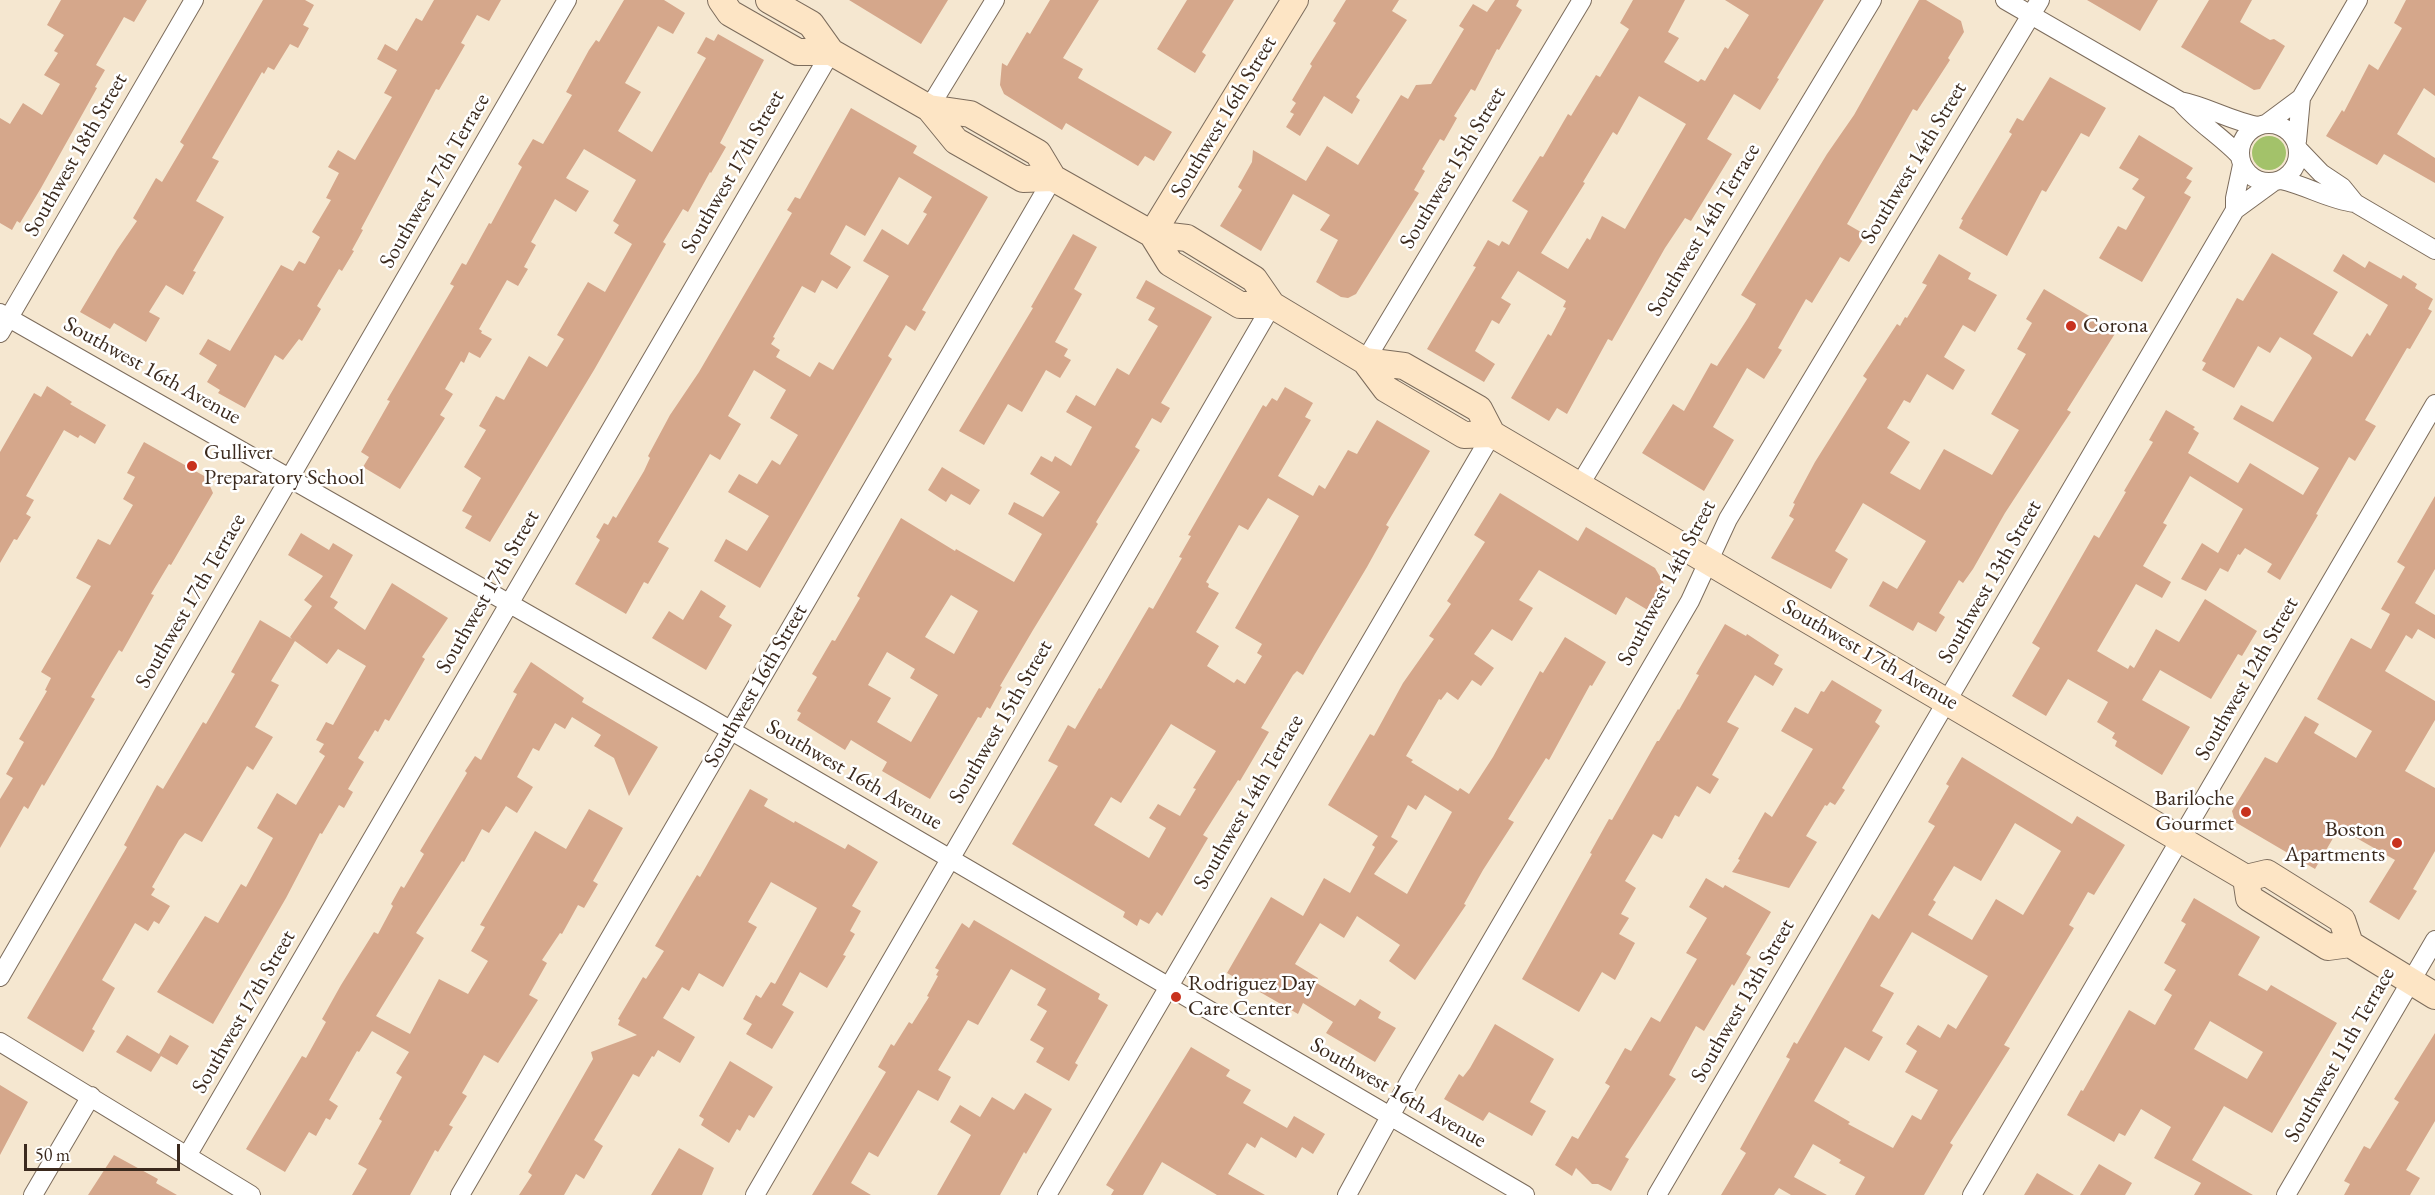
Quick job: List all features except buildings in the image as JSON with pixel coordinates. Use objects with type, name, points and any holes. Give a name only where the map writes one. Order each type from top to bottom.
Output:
[{"type":"main road","name":"Southwest 17th Avenue","points":[[721,0],[730,13],[798,52],[831,52]]},
{"type":"main road","name":"Southwest 17th Avenue","points":[[769,0],[811,24],[831,52],[929,108],[970,114],[1038,153],[1053,178],[1152,234],[1187,238],[1254,279],[1272,305],[1365,361],[1404,366],[1479,409],[1492,434],[2246,878],[2267,873],[2342,920],[2350,944],[2435,996]]},
{"type":"main road","name":"Southwest 16th Street","points":[[1152,234],[1295,0]]},
{"type":"street","name":"Southwest 18th Street","points":[[3,322],[194,0]]},
{"type":"street","name":"Southwest 17th Terrace","points":[[0,977],[567,0]]},
{"type":"street","points":[[929,108],[995,0]]},
{"type":"street","name":"Southwest 15th Street","points":[[1365,361],[1582,0]]},
{"type":"street","name":"Southwest 14th Terrace","points":[[1578,486],[1872,0]]},
{"type":"street","points":[[2005,0],[2035,8],[2180,101],[2194,117],[2220,135],[2254,179],[2277,181],[2313,189],[2334,201],[2355,203]]},
{"type":"street","points":[[2241,160],[2244,138],[2301,98],[2358,0]]},
{"type":"street","name":"Southwest 14th Street","points":[[1347,1195],[1390,1115],[1690,600],[1728,519],[2035,8]]},
{"type":"street","name":"Southwest 17th Street","points":[[187,1156],[831,52]]},
{"type":"street","points":[[2277,181],[2295,168],[2301,98]]},
{"type":"street","points":[[2180,101],[2202,105],[2228,118],[2284,127],[2313,166],[2342,187],[2355,203],[2435,250]]},
{"type":"street","name":"Southwest 13th Street","points":[[2235,210],[2241,160]]},
{"type":"street","name":"Southwest 16th Street","points":[[460,1195],[1053,178]]},
{"type":"street","name":"Southwest 13th Street","points":[[1657,1195],[2235,210],[2277,181]]},
{"type":"street","name":"Southwest 15th Street","points":[[754,1195],[1272,305]]},
{"type":"street","name":"Southwest 16th Avenue","points":[[3,322],[291,477],[1525,1195]]},
{"type":"street","name":"Southwest 12th Street","points":[[1972,1195],[2435,404]]},
{"type":"street","name":"Southwest 14th Terrace","points":[[1047,1195],[1492,434]]},
{"type":"street","name":"Southwest 11th Terrace","points":[[2286,1195],[2435,940]]},
{"type":"street","points":[[0,1042],[251,1195]]},
{"type":"street","points":[[33,1195],[91,1096]]},
{"type":"green space","points":[[2269,136],[2281,141],[2286,153],[2281,165],[2269,170],[2257,165],[2252,153],[2257,141]]},
{"type":"place","name":"Corona","points":[[2071,326]]},
{"type":"place","name":"Gulliver Preparatory School","points":[[192,466]]},
{"type":"place","name":"Bariloche Gourmet","points":[[2246,812]]},
{"type":"place","name":"Boston Apartments","points":[[2397,843]]},
{"type":"place","name":"Rodriguez Day Care Center","points":[[1176,997]]}]
